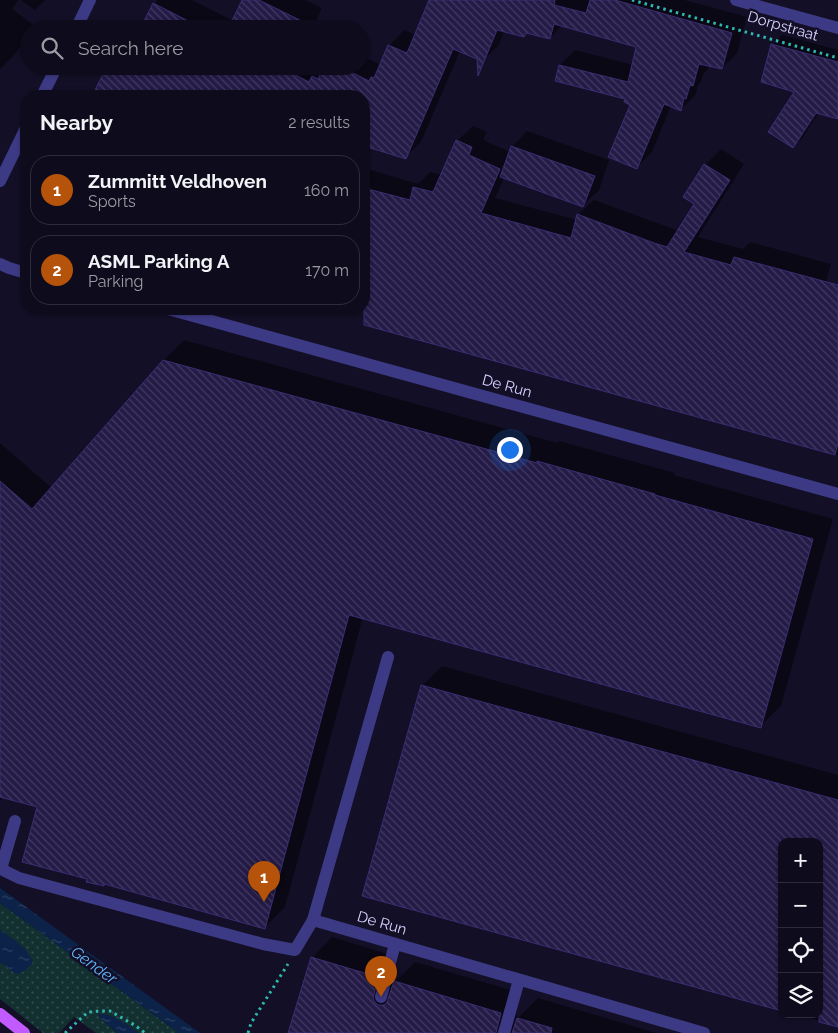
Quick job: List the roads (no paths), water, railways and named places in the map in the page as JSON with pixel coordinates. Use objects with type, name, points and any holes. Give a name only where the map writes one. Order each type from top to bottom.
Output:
[{"type":"main road","points":[[0,1014],[24,1033]]},
{"type":"street","points":[[80,20],[90,0]]},
{"type":"street","name":"Dorpstraat","points":[[736,0],[838,28]]},
{"type":"street","points":[[45,90],[52,75]]},
{"type":"street","points":[[0,180],[20,140]]},
{"type":"street","points":[[0,264],[20,271]]},
{"type":"street","name":"De Run","points":[[190,315],[838,494]]},
{"type":"street","points":[[15,821],[1,869],[19,878],[263,944],[295,950],[313,920],[388,657]]},
{"type":"street","name":"De Run","points":[[313,920],[519,980],[672,1029],[704,1033]]},
{"type":"street","points":[[381,997],[395,944]]},
{"type":"street","points":[[504,1033],[519,980]]},
{"type":"water","name":"Gender","points":[[0,888],[200,1033],[179,1033],[0,903]]},
{"type":"water","points":[[0,930],[19,943],[33,962],[23,972],[16,974],[0,962]]},
{"type":"water","points":[[98,1014],[114,1017],[139,1033],[117,1033]]},
{"type":"place","name":"Zummitt Veldhoven","points":[[264,902]]},
{"type":"place","name":"ASML Parking A","points":[[381,997]]}]
